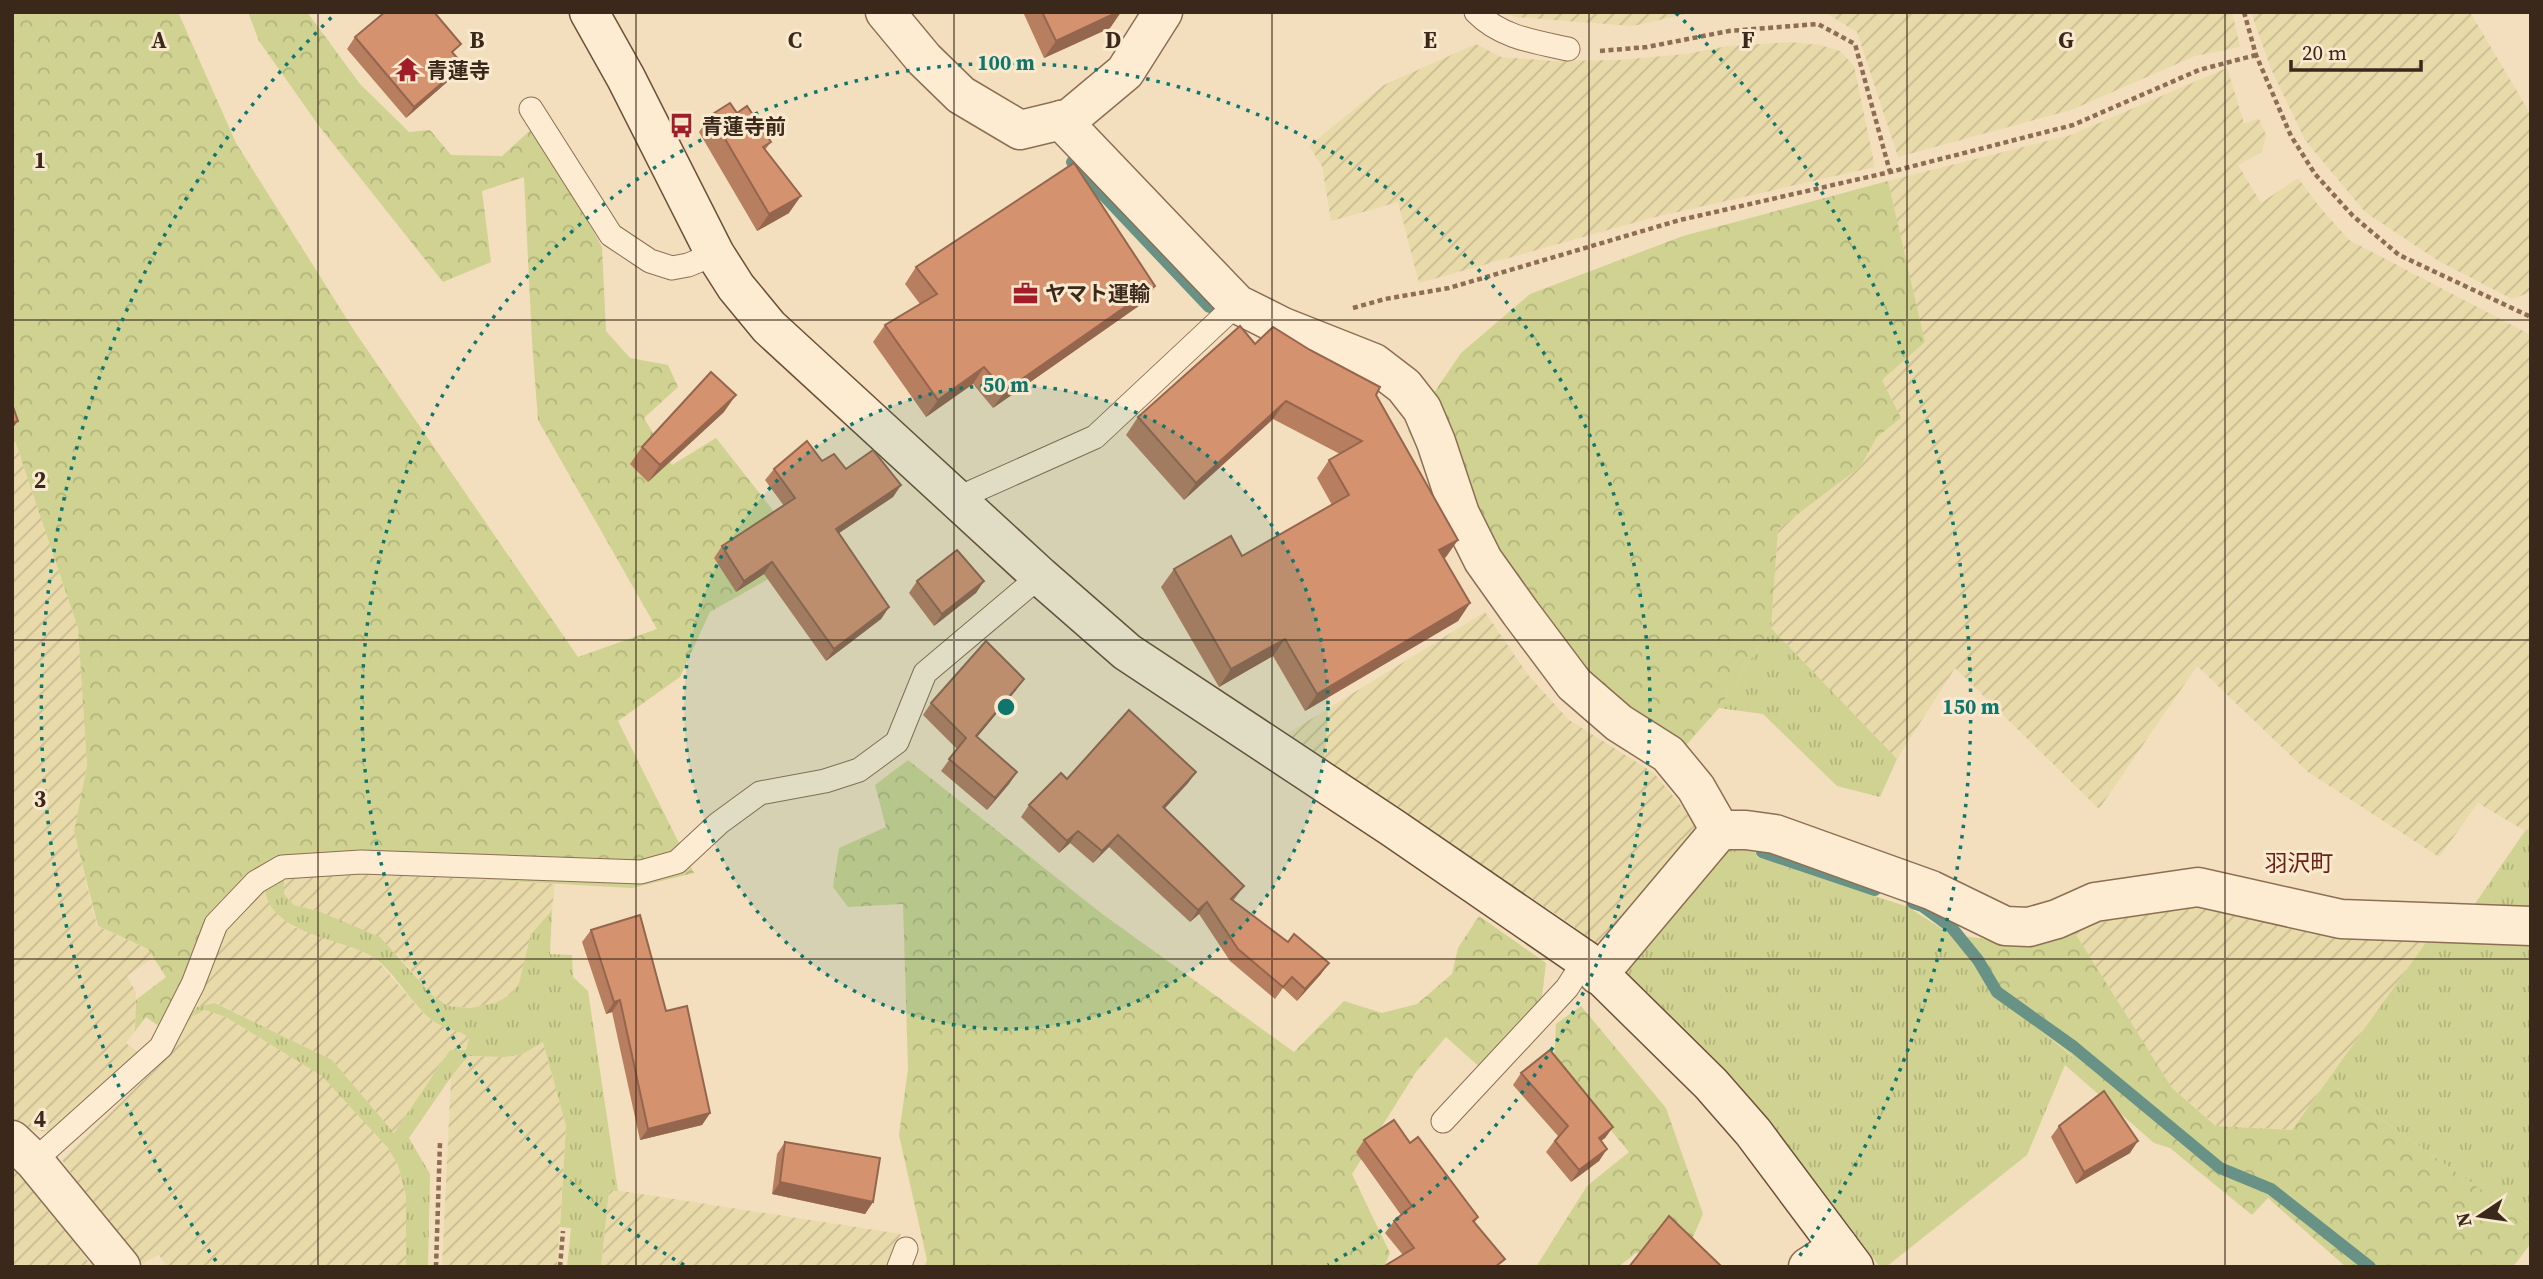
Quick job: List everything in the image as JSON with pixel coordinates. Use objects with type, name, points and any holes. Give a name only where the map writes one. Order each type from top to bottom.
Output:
[{"type":"street","points":[[589,12],[626,78],[715,254],[736,287],[769,327],[1040,576],[1127,652],[1393,828],[1592,967],[1711,1084],[1753,1132],[1834,1260]]},
{"type":"street","points":[[885,12],[924,59],[961,95],[1020,130],[1070,118],[1125,72],[1163,12]]},
{"type":"street","points":[[1061,120],[1237,304],[1283,327],[1374,363],[1404,386],[1422,409],[1460,514],[1483,560],[1520,612],[1574,684],[1619,723],[1668,754],[1696,788],[1720,830]]},
{"type":"street","points":[[1592,967],[1720,830],[1775,834],[1931,890],[2005,926],[2029,927],[2057,919],[2095,902],[2198,887],[2341,919],[2531,926]]},
{"type":"street","points":[[23,1150],[121,1267]]},
{"type":"lane","points":[[1475,12],[1487,24],[1525,40],[1568,49]]},
{"type":"lane","points":[[531,109],[611,235],[649,261],[672,268],[688,265],[715,254]]},
{"type":"lane","points":[[956,499],[1096,437],[1237,304]]},
{"type":"lane","points":[[23,1150],[161,1047],[193,984],[216,924],[256,882],[282,867],[361,862],[641,872],[677,862],[719,823],[760,793],[825,781],[859,770],[897,742],[925,673],[1040,576]]},
{"type":"lane","points":[[1443,1121],[1567,988],[1592,967]]},
{"type":"path","points":[[2244,12],[2256,55],[2291,136],[2315,174],[2353,216],[2399,255],[2531,317]]},
{"type":"path","points":[[1568,49],[1608,52],[1729,31],[1818,24],[1855,44],[1890,172]]},
{"type":"path","points":[[1347,310],[1385,299],[1449,288],[1680,220],[1890,172],[2073,125],[2199,70],[2256,55]]},
{"type":"path","points":[[436,1267],[440,1142]]},
{"type":"path","points":[[560,1267],[563,1231]]},
{"type":"shaded area","points":[[1504,12],[1746,12],[1689,13],[1633,26],[1515,17]]},
{"type":"shaded area","points":[[1824,12],[2232,12],[2240,47],[2195,56],[2071,110],[1898,157],[1857,32]]},
{"type":"shaded area","points":[[2251,12],[2470,12],[2531,115],[2531,292],[2512,299],[2437,260],[2365,212],[2305,140],[2271,69]]},
{"type":"shaded area","points":[[1790,42],[1820,45],[1840,51],[1854,66],[1875,167],[1651,218],[1419,283],[1398,202],[1331,221],[1322,166],[1309,146],[1384,85],[1476,44],[1501,57],[1553,61],[1620,60],[1685,54],[1728,46]]},
{"type":"shaded area","points":[[2227,68],[2244,123],[2259,119],[2266,135],[2262,152],[2238,165],[2261,203],[2298,178],[2349,240],[2531,335],[2531,827],[2525,831],[2478,803],[2439,857],[2308,772],[2197,666],[2099,809],[1955,668],[1897,759],[1771,628],[1778,529],[1860,467],[1877,437],[1901,418],[1882,380],[1925,342],[1888,181],[2071,135]]},
{"type":"shaded area","points":[[12,432],[78,628],[87,765],[74,832],[97,926],[148,949],[154,957],[127,976],[136,992],[135,1031],[126,1043],[138,1052],[48,1132],[15,1127],[12,1124]]},
{"type":"shaded area","points":[[1485,612],[1528,675],[1569,720],[1654,773],[1701,830],[1605,951],[1572,925],[1285,735]]},
{"type":"shaded area","points":[[335,871],[555,884],[552,910],[531,934],[519,983],[512,994],[496,1003],[470,1008],[448,1006],[432,995],[399,956],[318,911],[294,905],[284,894],[284,876]]},
{"type":"shaded area","points":[[264,890],[293,927],[350,945],[376,959],[421,1011],[438,1025],[462,1031],[469,1038],[466,1050],[450,1050],[394,1133],[332,1060],[216,1003],[197,1007],[224,933]]},
{"type":"shaded area","points":[[2198,901],[2432,934],[2292,1130],[2217,1126],[2172,1088],[2070,925]]},
{"type":"shaded area","points":[[206,1010],[226,1017],[323,1076],[388,1148],[398,1165],[406,1196],[406,1267],[167,1267],[159,1255],[136,1267],[62,1160],[171,1053],[187,1019]]},
{"type":"shaded area","points":[[543,1042],[566,1126],[557,1267],[442,1267],[451,1077],[468,1056],[505,1057],[523,1054]]},
{"type":"shaded area","points":[[12,1161],[33,1185],[92,1267],[12,1267]]},
{"type":"shaded area","points":[[609,1189],[901,1234],[886,1267],[601,1267]]},
{"type":"green space","points":[[12,12],[178,12],[236,143],[355,332],[578,657],[657,629],[538,420],[524,177],[482,191],[491,262],[443,282],[319,126],[259,41],[248,12],[307,12],[360,84],[409,132],[430,130],[451,155],[502,156],[535,126],[602,247],[606,331],[630,358],[668,365],[678,387],[644,418],[672,465],[716,438],[809,556],[710,612],[680,677],[618,721],[694,873],[632,888],[335,871],[244,883],[221,900],[160,1027],[146,1017],[135,1031],[136,1000],[166,977],[148,949],[98,926],[74,832],[87,765],[78,628],[12,432]]},
{"type":"green space","points":[[1888,181],[1925,342],[1882,380],[1901,418],[1877,437],[1860,467],[1778,529],[1771,628],[1719,708],[1680,752],[1623,721],[1493,558],[1408,431],[1461,353],[1530,294],[1683,236]]},
{"type":"green space","points":[[1771,628],[1897,759],[1880,797],[1837,786],[1763,714],[1719,708]]},
{"type":"green space","points":[[908,760],[1101,913],[1294,1052],[1344,1001],[1382,1013],[1417,1004],[1452,974],[1458,948],[1479,916],[1546,963],[1540,1012],[1484,1071],[1446,1037],[1416,1072],[1352,1174],[1390,1253],[1384,1267],[924,1267],[927,1260],[899,1135],[908,1069],[903,904],[848,907],[833,887],[839,848],[886,827],[875,785]]},
{"type":"green space","points":[[2531,827],[2531,913],[2470,911],[2525,831]]},
{"type":"green space","points":[[1728,839],[1753,845],[1757,857],[1908,907],[1950,934],[1991,990],[2073,1057],[2065,1065],[2027,1155],[1886,1267],[1880,1267],[1736,1081],[1624,970]]},
{"type":"green space","points":[[284,876],[284,894],[294,905],[318,911],[380,937],[432,995],[448,1006],[470,1008],[495,1003],[512,994],[519,983],[531,934],[552,910],[550,954],[572,955],[573,977],[588,991],[618,1191],[609,1190],[601,1267],[567,1267],[571,1228],[560,1227],[566,1126],[543,1042],[523,1054],[505,1057],[468,1056],[409,1138],[430,1174],[428,1267],[406,1267],[406,1196],[398,1165],[388,1148],[322,1076],[226,1017],[205,1010],[187,1019],[197,1007],[215,1003],[332,1060],[394,1133],[450,1050],[466,1050],[469,1038],[427,1016],[389,971],[373,957],[306,932],[282,918],[271,907],[264,890]]},
{"type":"green space","points":[[2070,925],[2172,1088],[2216,1126],[2292,1130],[2327,1081],[2531,1225],[2531,1243],[2513,1267],[2346,1267],[2268,1198],[2252,1215],[2170,1148],[2154,1143],[2065,1065],[2073,1056],[1991,990],[1950,934],[2024,945]]},
{"type":"green space","points":[[2432,934],[2531,937],[2531,1225],[2327,1081]]},
{"type":"green space","points":[[1581,1006],[1666,1108],[1703,1214],[1693,1237],[1668,1257],[1636,1253],[1618,1267],[1536,1267],[1587,1186],[1629,1152],[1554,1062],[1556,1024]]},
{"type":"building","name":"青蓮寺","points":[[385,12],[434,12],[461,44],[452,52],[463,65],[414,107],[355,37]]},
{"type":"building","points":[[1042,12],[1118,12],[1056,41]]},
{"type":"building","points":[[730,103],[737,113],[747,106],[771,142],[763,147],[801,196],[769,214],[711,115]]},
{"type":"building","name":"ヤマト運輸","points":[[1074,163],[1155,286],[1005,391],[984,367],[938,400],[885,325],[937,294],[916,267]]},
{"type":"building","points":[[1240,326],[1255,344],[1273,327],[1380,387],[1376,395],[1458,540],[1439,550],[1470,603],[1317,694],[1285,639],[1231,669],[1174,569],[1231,536],[1242,556],[1349,495],[1329,460],[1362,441],[1286,401],[1196,483],[1138,417]]},
{"type":"building","points":[[711,372],[736,395],[660,465],[642,447]]},
{"type":"building","points":[[12,404],[18,421],[12,423]]},
{"type":"building","points":[[807,441],[822,461],[834,454],[846,469],[873,450],[901,485],[836,529],[889,607],[834,649],[772,562],[744,581],[722,546],[795,498],[774,469]]},
{"type":"building","points":[[957,550],[984,581],[942,614],[917,581]]},
{"type":"building","points":[[986,641],[1024,679],[976,736],[1017,772],[995,798],[949,759],[966,738],[931,703]]},
{"type":"building","points":[[1129,710],[1196,772],[1163,807],[1244,886],[1231,899],[1288,942],[1294,934],[1329,963],[1305,989],[1292,977],[1283,987],[1238,949],[1207,902],[1198,910],[1118,835],[1102,851],[1078,831],[1067,841],[1029,805],[1061,773],[1067,779]]},
{"type":"building","points":[[640,915],[666,1011],[687,1006],[710,1113],[648,1129],[620,1000],[614,1002],[591,930]]},
{"type":"building","points":[[1550,1050],[1613,1127],[1599,1138],[1607,1149],[1579,1170],[1555,1141],[1568,1126],[1521,1073]]},
{"type":"building","points":[[2104,1091],[2138,1141],[2084,1172],[2059,1126]]},
{"type":"building","points":[[1394,1120],[1410,1143],[1418,1137],[1478,1217],[1473,1221],[1505,1259],[1495,1267],[1383,1267],[1414,1248],[1394,1221],[1412,1206],[1364,1140]]},
{"type":"building","points":[[785,1142],[880,1158],[873,1202],[780,1182]]},
{"type":"building","points":[[1669,1216],[1722,1267],[1629,1267]]},
{"type":"waterway","points":[[1072,162],[1209,307]]},
{"type":"waterway","points":[[1762,852],[1875,890]]},
{"type":"waterway","points":[[1913,903],[1922,906],[1952,928],[1978,960],[1997,992],[2074,1047],[2220,1168],[2271,1189],[2370,1267]]},
{"type":"place","name":"青蓮寺","points":[[407,70]]},
{"type":"place","name":"青蓮寺前","points":[[682,126]]},
{"type":"place","name":"ヤマト運輸","points":[[1025,293]]},
{"type":"district","name":"羽沢町","points":[[2299,863]]}]
